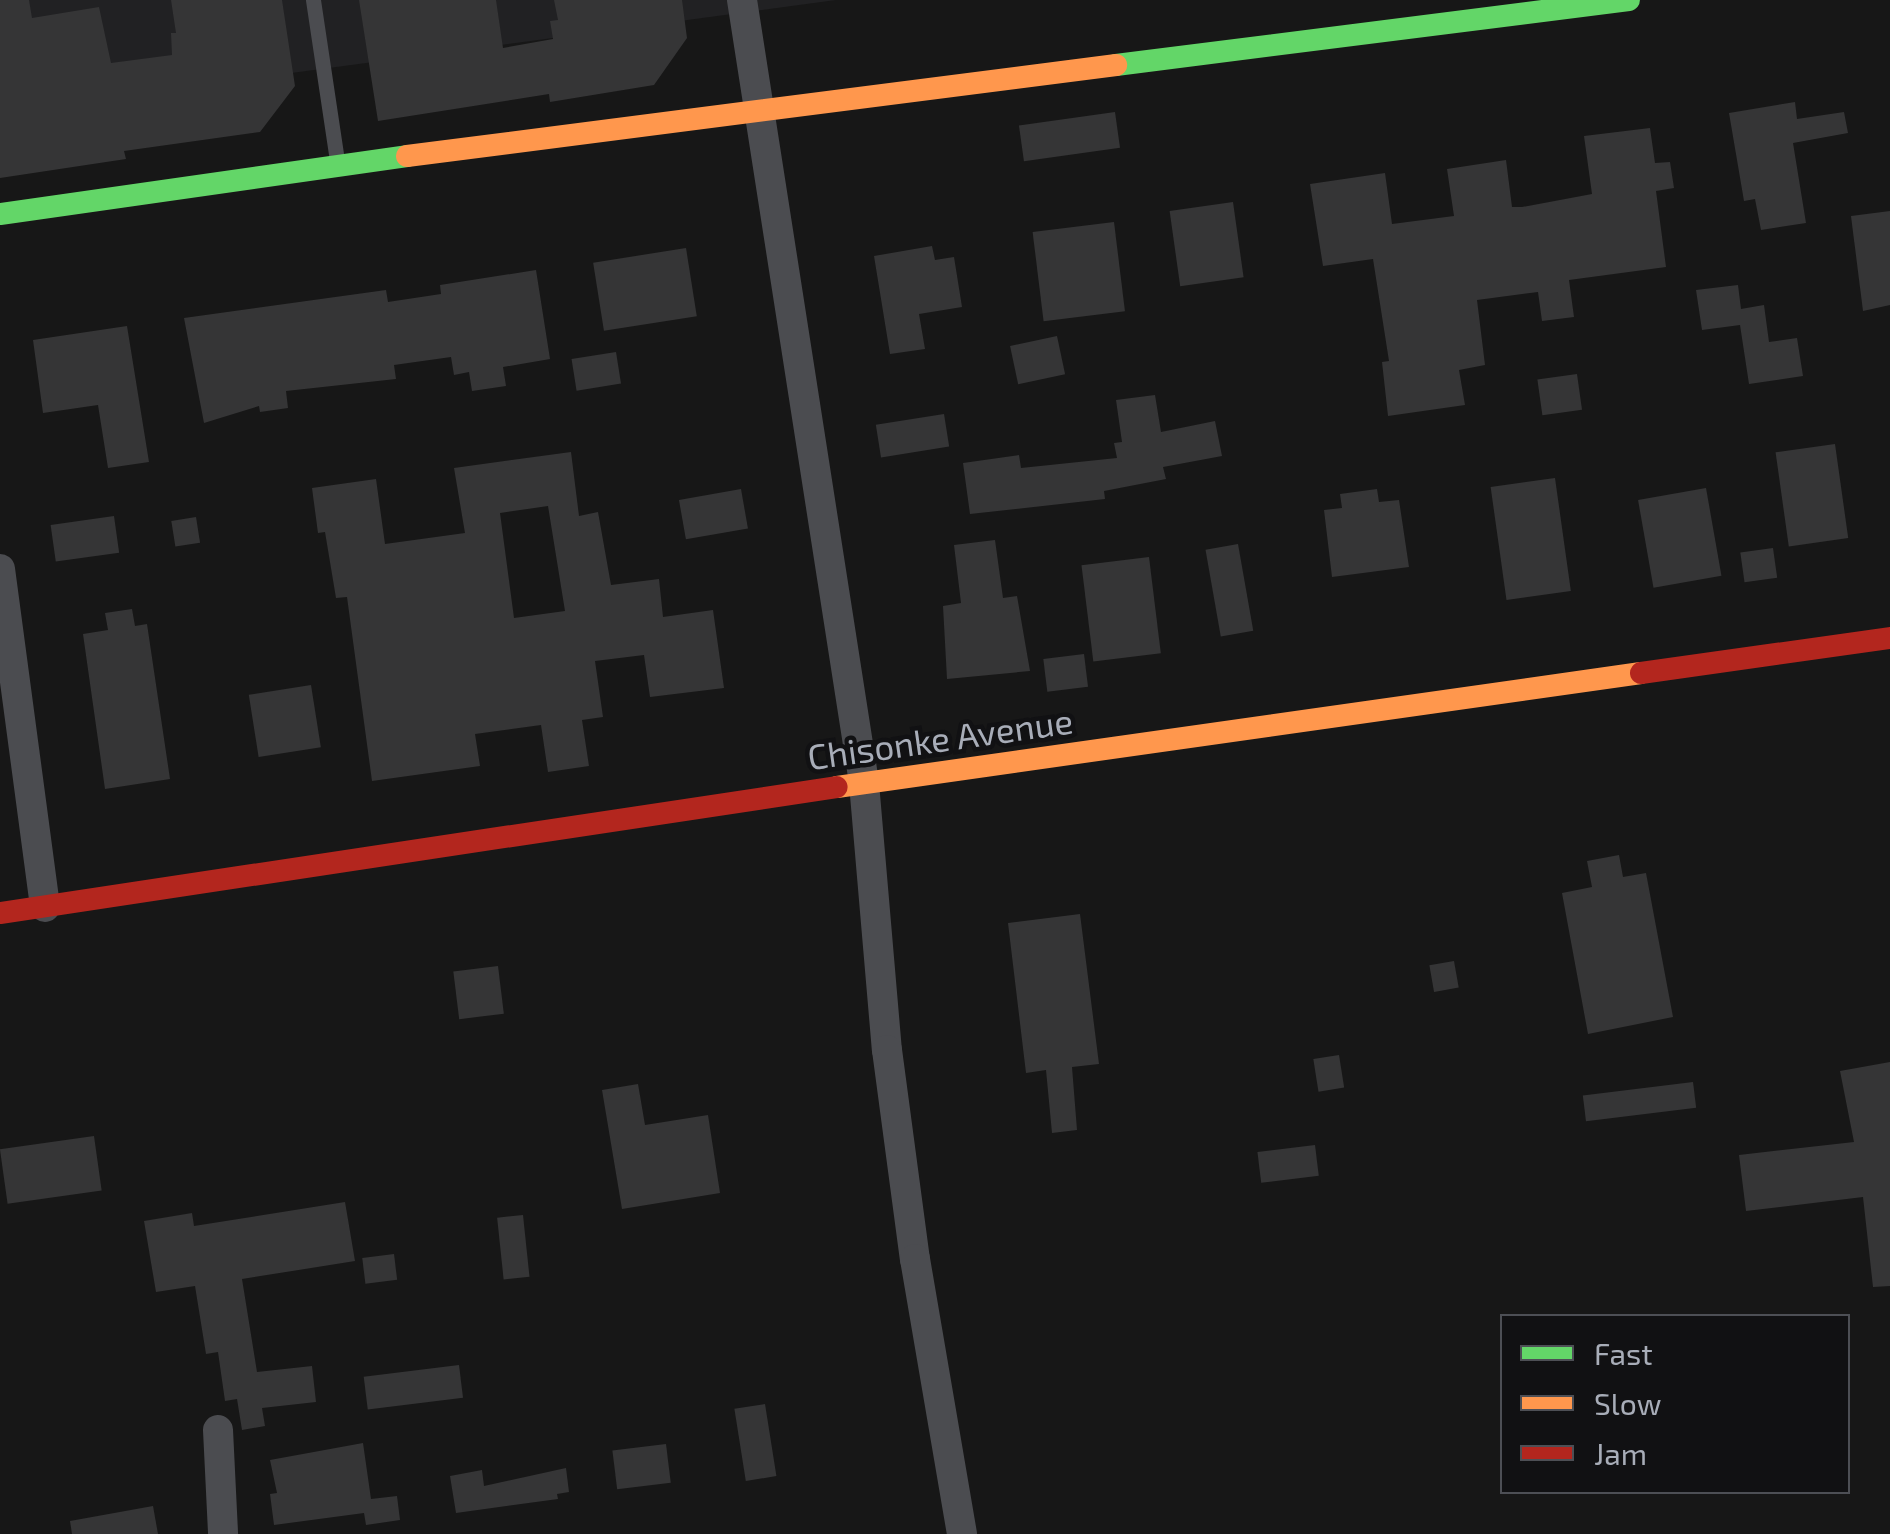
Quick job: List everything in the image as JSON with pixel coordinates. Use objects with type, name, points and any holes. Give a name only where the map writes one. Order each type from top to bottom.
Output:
[{"type":"street","points":[[742,0],[864,783],[887,1050],[915,1259],[962,1534]]},
{"type":"street","points":[[0,214],[337,165],[1621,0]]},
{"type":"street","points":[[0,569],[45,907]]},
{"type":"street","name":"Chisonke Avenue","points":[[0,912],[864,783],[1890,638]]},
{"type":"street","points":[[218,1430],[224,1534]]},
{"type":"lane","points":[[314,0],[337,165]]},
{"type":"shaded area","points":[[0,0],[836,0],[0,112]]},
{"type":"building","points":[[0,0],[29,0],[32,18],[99,7],[111,63],[172,55],[171,33],[176,33],[171,0],[282,0],[295,86],[260,132],[124,151],[126,159],[0,178]]},
{"type":"building","points":[[359,0],[496,0],[503,48],[553,39],[550,21],[558,20],[554,0],[682,0],[687,38],[654,85],[550,102],[549,94],[378,121]]},
{"type":"building","points":[[1795,102],[1797,119],[1844,112],[1848,133],[1793,143],[1806,223],[1761,230],[1755,199],[1744,201],[1729,113]]},
{"type":"building","points":[[1115,112],[1120,148],[1024,161],[1019,125]]},
{"type":"building","points":[[1650,128],[1655,163],[1670,162],[1674,188],[1656,191],[1666,267],[1569,280],[1574,317],[1542,321],[1538,292],[1477,300],[1485,365],[1459,370],[1465,405],[1388,416],[1382,362],[1389,361],[1373,259],[1323,266],[1310,184],[1385,173],[1392,224],[1454,216],[1447,169],[1506,160],[1512,207],[1522,207],[1592,194],[1584,136]]},
{"type":"building","points":[[1233,202],[1244,277],[1180,286],[1170,211]]},
{"type":"building","points":[[1890,211],[1890,305],[1863,311],[1851,216]]},
{"type":"building","points":[[1114,222],[1125,311],[1044,321],[1033,232]]},
{"type":"building","points":[[932,246],[935,260],[954,257],[962,307],[919,314],[925,349],[890,354],[874,256]]},
{"type":"building","points":[[686,248],[697,316],[604,331],[593,263]]},
{"type":"building","points":[[536,270],[550,359],[503,367],[506,386],[472,391],[469,372],[454,375],[451,357],[394,365],[396,379],[286,391],[288,408],[260,412],[259,406],[204,423],[184,318],[386,290],[388,302],[441,294],[440,285]]},
{"type":"building","points":[[1738,285],[1741,309],[1764,305],[1769,342],[1797,338],[1803,376],[1749,384],[1740,325],[1702,330],[1696,290]]},
{"type":"building","points":[[127,326],[149,462],[108,468],[98,405],[43,413],[33,340]]},
{"type":"building","points":[[1057,336],[1065,374],[1018,384],[1010,346]]},
{"type":"building","points":[[616,352],[621,384],[577,391],[572,359]]},
{"type":"building","points":[[1577,374],[1582,410],[1542,415],[1537,380]]},
{"type":"building","points":[[1155,395],[1161,432],[1215,421],[1222,456],[1163,467],[1166,479],[1104,491],[1105,499],[970,514],[963,463],[1019,455],[1021,468],[1117,458],[1114,443],[1122,442],[1116,400]]},
{"type":"building","points":[[944,414],[949,447],[881,457],[876,425]]},
{"type":"building","points":[[1835,444],[1848,538],[1789,546],[1776,452]]},
{"type":"building","points":[[571,452],[579,516],[598,512],[611,585],[659,579],[663,617],[713,610],[724,688],[650,697],[644,655],[595,661],[603,717],[582,720],[589,766],[548,772],[541,725],[475,734],[480,766],[372,781],[347,597],[336,598],[325,532],[318,533],[312,488],[376,479],[385,544],[465,533],[454,468]],"holes":[[[548,506],[565,611],[514,618],[500,513]]]},
{"type":"building","points":[[1555,478],[1571,591],[1506,600],[1491,487]]},
{"type":"building","points":[[1706,488],[1721,576],[1654,588],[1638,500]]},
{"type":"building","points":[[741,489],[748,528],[686,539],[679,500]]},
{"type":"building","points":[[1377,489],[1379,502],[1399,500],[1409,567],[1332,577],[1324,510],[1342,508],[1340,494]]},
{"type":"building","points":[[114,516],[119,553],[56,562],[51,525]]},
{"type":"building","points":[[196,517],[200,543],[175,547],[171,521]]},
{"type":"building","points":[[995,540],[1003,598],[1017,596],[1030,671],[947,679],[943,606],[961,603],[954,545]]},
{"type":"building","points":[[1238,544],[1253,631],[1221,636],[1206,550]]},
{"type":"building","points":[[1773,548],[1777,578],[1744,582],[1740,553]]},
{"type":"building","points":[[1149,557],[1161,653],[1093,662],[1082,565]]},
{"type":"building","points":[[132,609],[135,626],[147,624],[170,779],[105,789],[83,634],[108,630],[105,613]]},
{"type":"building","points":[[1084,654],[1088,687],[1047,692],[1043,659]]},
{"type":"building","points":[[311,685],[321,747],[259,757],[249,695]]},
{"type":"building","points":[[1619,855],[1623,877],[1646,873],[1673,1017],[1588,1034],[1562,893],[1592,887],[1587,861]]},
{"type":"building","points":[[1080,914],[1099,1064],[1072,1067],[1077,1130],[1052,1133],[1046,1070],[1026,1073],[1008,923]]},
{"type":"building","points":[[1454,961],[1459,988],[1434,992],[1429,965]]},
{"type":"building","points":[[498,966],[504,1014],[459,1019],[453,971]]},
{"type":"building","points":[[1339,1055],[1344,1088],[1318,1092],[1313,1059]]},
{"type":"building","points":[[1890,1062],[1890,1286],[1873,1287],[1863,1197],[1746,1211],[1739,1155],[1854,1142],[1840,1071]]},
{"type":"building","points":[[1693,1082],[1696,1108],[1586,1121],[1583,1096]]},
{"type":"building","points":[[638,1084],[645,1125],[708,1115],[720,1193],[622,1209],[602,1090]]},
{"type":"building","points":[[94,1136],[102,1190],[8,1204],[0,1149]]},
{"type":"building","points":[[1315,1145],[1319,1176],[1261,1183],[1257,1152]]},
{"type":"building","points":[[345,1202],[355,1261],[242,1279],[257,1372],[312,1366],[316,1402],[262,1408],[265,1426],[242,1430],[237,1399],[225,1401],[218,1352],[206,1354],[195,1286],[156,1292],[144,1221],[192,1213],[194,1226]]},
{"type":"building","points":[[523,1215],[529,1277],[504,1279],[497,1218]]},
{"type":"building","points":[[394,1254],[397,1280],[365,1284],[362,1258]]},
{"type":"building","points":[[459,1365],[463,1398],[368,1409],[364,1377]]},
{"type":"building","points":[[765,1404],[776,1476],[746,1481],[734,1409]]},
{"type":"building","points":[[363,1443],[371,1499],[397,1496],[400,1520],[366,1525],[364,1513],[274,1525],[270,1494],[277,1493],[270,1460]]},
{"type":"building","points":[[666,1444],[671,1483],[617,1489],[612,1451]]},
{"type":"building","points":[[566,1468],[569,1492],[557,1494],[558,1499],[456,1513],[450,1476],[482,1470],[484,1486]]},
{"type":"building","points":[[153,1506],[158,1534],[72,1534],[70,1521]]},
{"type":"traffic: fast","points":[[1116,65],[1629,0]]},
{"type":"traffic: fast","points":[[0,214],[407,156]]},
{"type":"traffic: slow","points":[[407,156],[1116,65]]},
{"type":"traffic: slow","points":[[837,787],[1641,673]]},
{"type":"traffic: jam","points":[[1641,673],[1890,638]]},
{"type":"traffic: jam","points":[[0,913],[837,787]]}]
